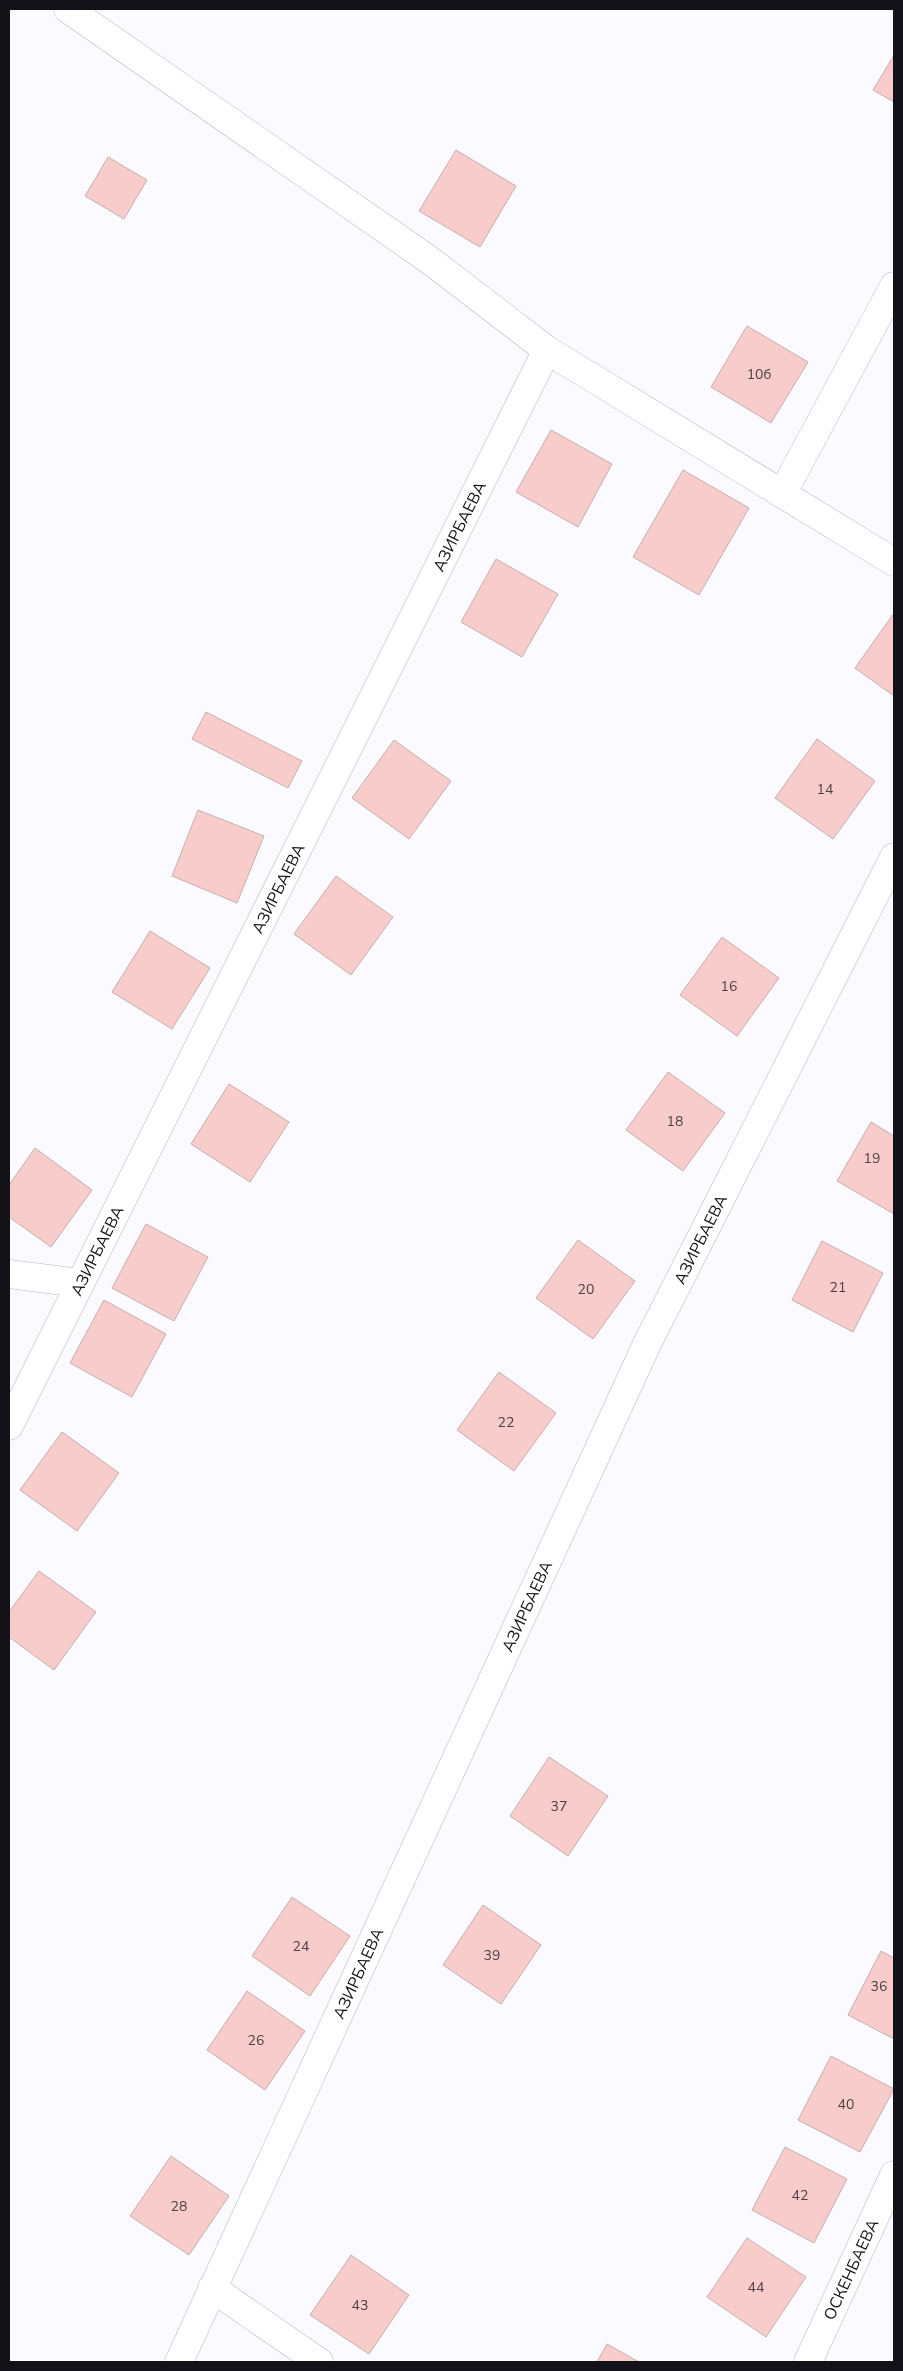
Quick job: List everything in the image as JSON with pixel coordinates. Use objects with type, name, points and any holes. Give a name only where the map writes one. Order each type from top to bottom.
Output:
[{"type":"street","points":[[68,9],[428,259],[547,350],[894,562]]},
{"type":"street","points":[[782,494],[894,286]]},
{"type":"street","name":"АЗИРБАЕВА","points":[[9,1426],[547,350]]},
{"type":"street","name":"АЗИРБАЕВА","points":[[178,2362],[647,1344],[894,858]]},
{"type":"street","points":[[9,1274],[79,1283]]},
{"type":"street","name":"ОСКЕНБАЕВА","points":[[808,2362],[894,2174]]},
{"type":"street","points":[[212,2288],[319,2362]]},
{"type":"building","points":[[894,55],[894,102],[873,90]]},
{"type":"building","points":[[456,150],[516,186],[480,247],[419,211]]},
{"type":"building","points":[[108,157],[147,180],[124,219],[85,196]]},
{"type":"building","points":[[747,326],[808,362],[771,423],[711,387]]},
{"type":"building","points":[[551,430],[612,464],[578,527],[516,492]]},
{"type":"building","points":[[683,470],[749,508],[699,595],[633,557]]},
{"type":"building","points":[[496,559],[558,594],[522,657],[461,622]]},
{"type":"building","points":[[894,613],[894,696],[855,668]]},
{"type":"building","points":[[206,712],[302,761],[288,788],[192,739]]},
{"type":"building","points":[[817,739],[875,781],[833,839],[775,798]]},
{"type":"building","points":[[394,740],[451,781],[409,839],[352,798]]},
{"type":"building","points":[[198,810],[264,836],[237,903],[172,876]]},
{"type":"building","points":[[336,876],[393,917],[351,975],[294,934]]},
{"type":"building","points":[[150,931],[210,968],[172,1029],[112,992]]},
{"type":"building","points":[[722,937],[779,978],[737,1036],[680,995]]},
{"type":"building","points":[[668,1072],[725,1113],[683,1171],[626,1130]]},
{"type":"building","points":[[229,1084],[289,1122],[250,1182],[191,1144]]},
{"type":"building","points":[[871,1122],[894,1136],[894,1214],[837,1181]]},
{"type":"building","points":[[35,1148],[92,1190],[51,1247],[9,1217],[9,1185]]},
{"type":"building","points":[[146,1224],[208,1257],[174,1321],[112,1288]]},
{"type":"building","points":[[578,1240],[635,1281],[593,1339],[536,1298]]},
{"type":"building","points":[[822,1241],[883,1273],[853,1332],[792,1300]]},
{"type":"building","points":[[104,1300],[166,1334],[132,1397],[70,1363]]},
{"type":"building","points":[[499,1372],[556,1413],[514,1471],[457,1430]]},
{"type":"building","points":[[62,1432],[119,1473],[77,1531],[20,1490]]},
{"type":"building","points":[[39,1571],[96,1612],[54,1670],[9,1637],[9,1612]]},
{"type":"building","points":[[549,1757],[608,1796],[568,1856],[510,1816]]},
{"type":"building","points":[[292,1897],[350,1936],[310,1996],[252,1956]]},
{"type":"building","points":[[483,1905],[541,1945],[501,2004],[443,1965]]},
{"type":"building","points":[[881,1951],[894,1958],[894,2039],[848,2015]]},
{"type":"building","points":[[247,1991],[305,2031],[265,2090],[207,2050]]},
{"type":"building","points":[[831,2056],[894,2089],[860,2152],[798,2120]]},
{"type":"building","points":[[785,2147],[847,2179],[814,2243],[752,2210]]},
{"type":"building","points":[[171,2156],[229,2196],[189,2255],[130,2216]]},
{"type":"building","points":[[747,2238],[806,2277],[766,2337],[707,2297]]},
{"type":"building","points":[[351,2255],[409,2295],[369,2354],[310,2315]]},
{"type":"building","points":[[607,2344],[639,2362],[597,2362]]}]
